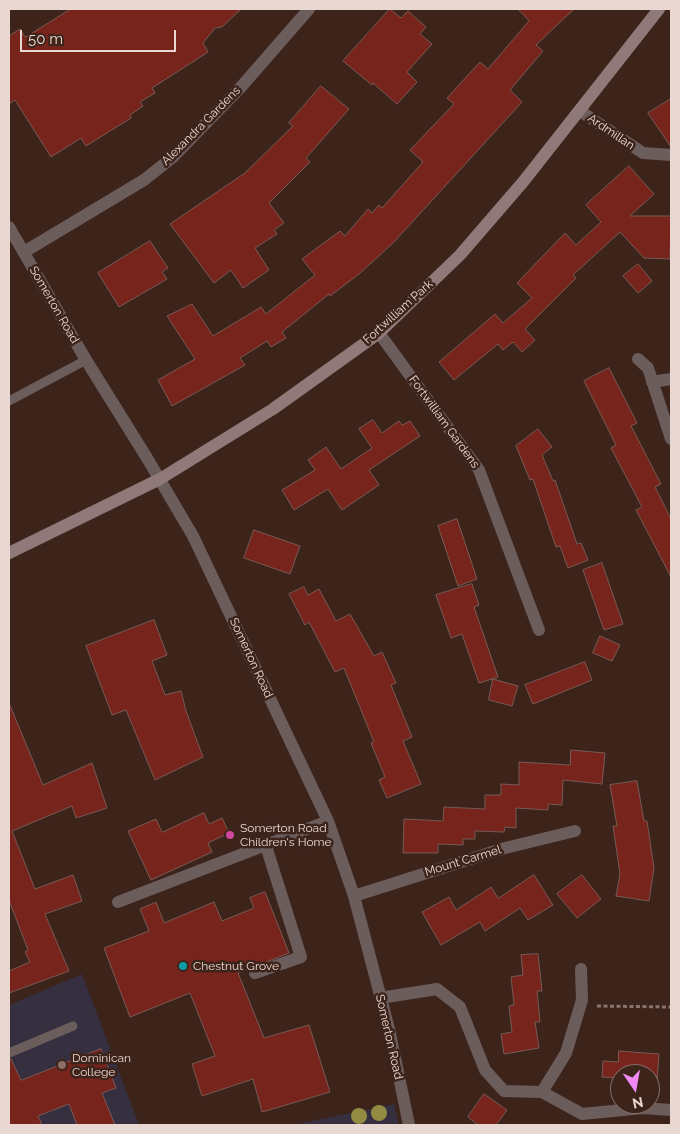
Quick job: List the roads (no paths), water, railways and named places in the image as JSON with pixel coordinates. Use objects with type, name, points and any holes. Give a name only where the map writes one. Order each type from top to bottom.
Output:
[{"type":"street","name":"Alexandra Gardens","points":[[24,252],[144,180],[173,157],[241,87],[309,9]]},
{"type":"street","name":"Fortwilliam Park","points":[[9,553],[160,479],[273,409],[379,333],[460,255],[523,182],[658,9]]},
{"type":"street","name":"Ardmillan","points":[[580,111],[643,153],[671,155]]},
{"type":"street","name":"Somerton Road","points":[[9,227],[86,360],[193,536],[328,821],[354,896],[409,1125]]},
{"type":"street","name":"Fortwilliam Gardens","points":[[379,333],[479,470],[539,630]]},
{"type":"street","points":[[638,359],[648,368],[671,439]]},
{"type":"street","points":[[652,382],[671,379]]},
{"type":"street","points":[[118,902],[328,821]]},
{"type":"street","name":"Mount Carmel","points":[[354,896],[505,848],[575,831]]},
{"type":"street","points":[[255,973],[301,956],[266,846]]},
{"type":"street","points":[[542,1092],[566,1053],[582,1000],[581,969]]},
{"type":"street","points":[[380,998],[437,989],[460,1007],[485,1070],[504,1091],[542,1092],[582,1114],[643,1108],[671,1110]]},
{"type":"lane","points":[[9,401],[86,360]]},
{"type":"lane","points":[[9,1052],[73,1026]]},
{"type":"place","name":"Somerton Road Children's Home","points":[[230,835]]},
{"type":"place","name":"Chestnut Grove","points":[[183,966]]},
{"type":"place","name":"Dominican College","points":[[62,1065]]}]
